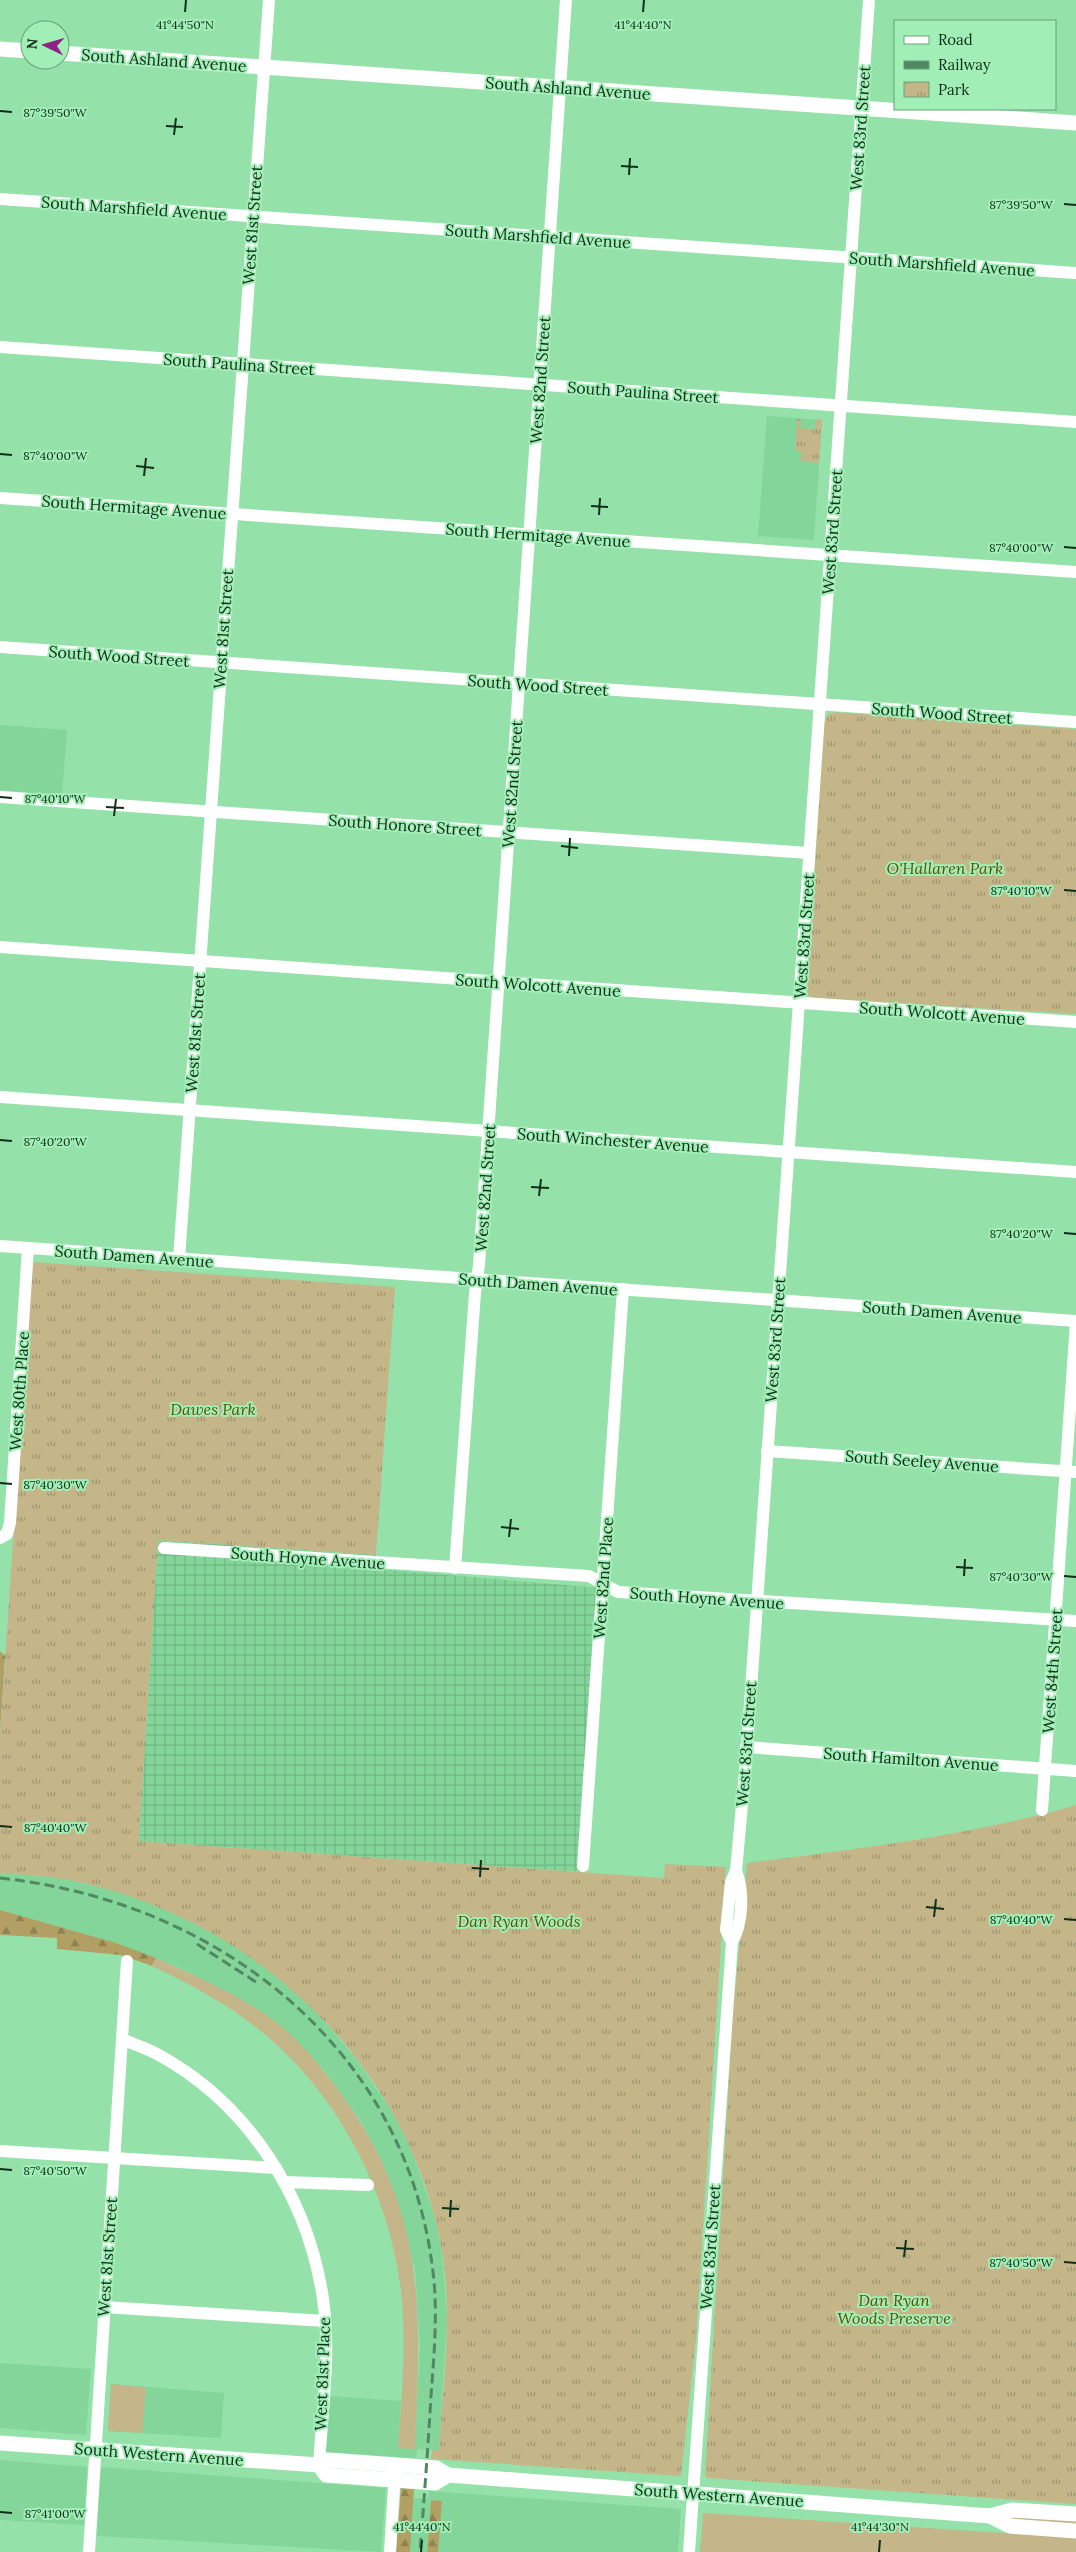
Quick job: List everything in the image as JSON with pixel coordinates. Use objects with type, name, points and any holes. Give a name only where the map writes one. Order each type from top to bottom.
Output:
[{"type":"main road","points":[[0,49],[20,50]]},
{"type":"main road","name":"South Ashland Avenue","points":[[70,54],[894,109]]},
{"type":"main road","name":"South Ashland Avenue","points":[[904,110],[1076,122]]},
{"type":"main road","name":"South Western Avenue","points":[[0,2443],[319,2465],[326,2476],[395,2473],[436,2468],[448,2475],[990,2516],[1012,2510],[1076,2514]]},
{"type":"main road","name":"South Western Avenue","points":[[990,2516],[1010,2526],[1076,2530]]},
{"type":"street","name":"West 81st Street","points":[[179,1259],[268,0]]},
{"type":"street","name":"West 82nd Street","points":[[455,1568],[476,1279],[480,1265],[566,0]]},
{"type":"street","name":"West 83rd Street","points":[[689,2552],[732,1942],[726,1930],[730,1882],[736,1871],[757,1601],[869,0]]},
{"type":"street","name":"South Marshfield Avenue","points":[[0,199],[1076,273]]},
{"type":"street","name":"South Paulina Street","points":[[0,347],[1076,422]]},
{"type":"street","name":"South Hermitage Avenue","points":[[0,498],[1076,572]]},
{"type":"street","name":"South Wood Street","points":[[0,647],[1076,722]]},
{"type":"street","name":"South Honore Street","points":[[0,796],[809,853]]},
{"type":"street","name":"South Wolcott Avenue","points":[[0,947],[1076,1022]]},
{"type":"street","name":"South Winchester Avenue","points":[[0,1097],[1076,1172]]},
{"type":"street","name":"South Damen Avenue","points":[[0,1246],[1076,1322]]},
{"type":"street","name":"West 80th Place","points":[[3,1536],[10,1522],[28,1248]]},
{"type":"street","name":"West 82nd Place","points":[[583,1866],[623,1289]]},
{"type":"street","name":"West 84th Street","points":[[1042,1810],[1055,1619],[1071,1472],[1076,1322]]},
{"type":"street","name":"South Seeley Avenue","points":[[767,1451],[1071,1472]]},
{"type":"street","name":"South Hoyne Avenue","points":[[164,1548],[589,1576],[602,1585],[618,1592],[1076,1621]]},
{"type":"street","name":"South Hamilton Avenue","points":[[746,1747],[1076,1771]]},
{"type":"street","name":"West 81st Street","points":[[89,2552],[94,2450],[127,1961]]},
{"type":"street","name":"West 81st Place","points":[[122,2040],[155,2052],[200,2082],[239,2117],[257,2138],[296,2203],[314,2258],[323,2299],[325,2321],[326,2353],[319,2465]]},
{"type":"street","points":[[0,2151],[276,2168]]},
{"type":"street","points":[[285,2182],[368,2185]]},
{"type":"street","points":[[104,2307],[325,2321]]},
{"type":"street","points":[[390,2552],[395,2473]]},
{"type":"shaded area","points":[[767,416],[822,420],[814,540],[758,536]]},
{"type":"shaded area","points":[[0,725],[67,730],[62,795],[0,790]]},
{"type":"shaded area","points":[[158,1540],[376,1555],[375,1569],[601,1588],[582,1872],[139,1841]]},
{"type":"shaded area","points":[[0,1873],[51,1877],[79,1882],[129,1895],[180,1915],[234,1946],[269,1969],[311,2006],[357,2060],[392,2112],[411,2149],[435,2218],[442,2252],[447,2318],[439,2450],[417,2449],[416,2458],[326,2452],[330,2396],[401,2401],[398,2448],[415,2449],[420,2346],[415,2269],[382,2161],[360,2120],[324,2070],[272,2020],[186,1971],[156,1958],[0,1910]]},
{"type":"shaded area","points":[[0,2363],[91,2369],[86,2435],[0,2428]]},
{"type":"shaded area","points":[[111,2384],[224,2393],[221,2438],[108,2431]]},
{"type":"shaded area","points":[[0,2460],[87,2467],[84,2525],[0,2520]]},
{"type":"shaded area","points":[[101,2467],[386,2488],[381,2552],[97,2536]]},
{"type":"shaded area","points":[[429,2491],[681,2509],[678,2552],[438,2552],[442,2501],[431,2500],[427,2552],[410,2552],[413,2498],[428,2499]]},
{"type":"green space","points":[[797,419],[801,419],[800,428],[815,430],[816,419],[822,420],[819,463],[801,461],[801,451],[795,450]]},
{"type":"green space","name":"O'Hallaren Park","points":[[836,712],[1076,729],[1076,1014],[813,998],[807,995],[824,722],[828,714]]},
{"type":"green space","points":[[32,1262],[395,1287],[376,1555],[158,1540],[139,1841],[664,1878],[665,1864],[726,1867],[696,2339],[681,2476],[431,2459],[432,2450],[439,2450],[446,2350],[447,2300],[442,2251],[425,2184],[397,2121],[360,2064],[316,2012],[264,1967],[206,1930],[144,1902],[78,1882],[49,1877],[0,1873],[0,1734]]},
{"type":"green space","points":[[0,1651],[5,1656],[0,1734]]},
{"type":"green space","name":"Dan Ryan Woods Preserve","points":[[1076,1805],[1076,2504],[707,2478],[705,2474],[733,2012],[747,1863],[871,1847],[954,1833],[1036,1816]]},
{"type":"green space","points":[[0,1910],[116,1943],[156,1958],[152,1966],[121,1955],[57,1949],[57,1938],[0,1935]]},
{"type":"green space","points":[[156,1958],[231,1994],[260,2011],[283,2028],[302,2046],[328,2077],[344,2098],[371,2141],[391,2183],[405,2224],[413,2266],[417,2309],[418,2354],[415,2449],[398,2448],[403,2352],[403,2320],[399,2280],[391,2239],[379,2200],[362,2161],[342,2125],[319,2091],[292,2060],[262,2032],[223,2004],[152,1966]]},
{"type":"green space","points":[[111,2384],[146,2387],[142,2433],[108,2431]]},
{"type":"green space","points":[[401,2488],[414,2489],[410,2552],[396,2552]]},
{"type":"green space","points":[[431,2500],[442,2501],[438,2552],[427,2552]]},
{"type":"green space","points":[[703,2513],[1076,2538],[1076,2552],[700,2552]]},
{"type":"green space","points":[[1011,2516],[1076,2520],[1076,2524],[1010,2519]]},
{"type":"railway","points":[[0,1878],[80,1892],[156,1918],[226,1953],[288,1999],[342,2055],[385,2119],[416,2191],[433,2272],[434,2350],[420,2552]]},
{"type":"railway","points":[[197,1944],[256,1982]]},
{"type":"park label","name":"Dawes Park","points":[[213,1409]]},
{"type":"park label","name":"Dan Ryan Woods","points":[[519,1921]]}]
